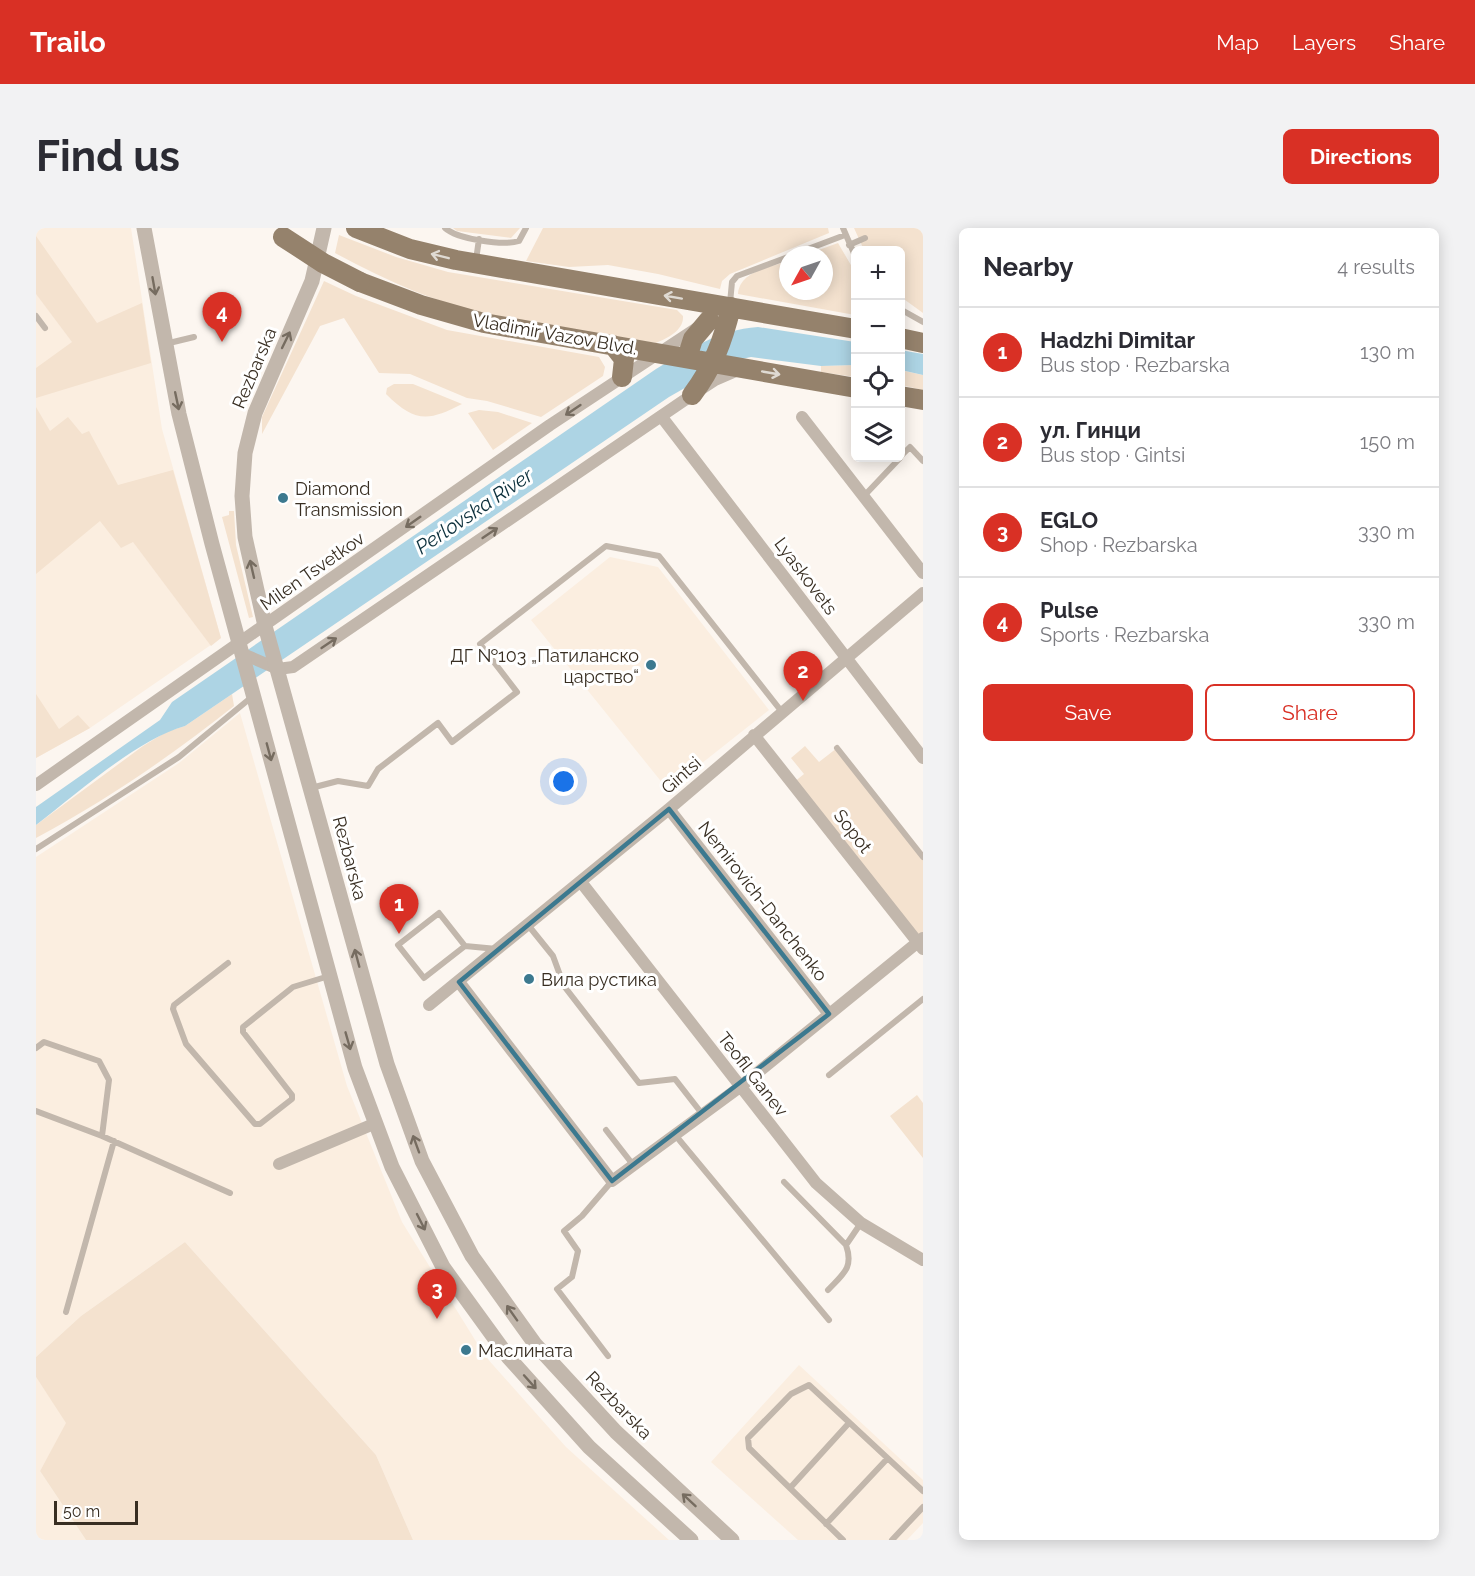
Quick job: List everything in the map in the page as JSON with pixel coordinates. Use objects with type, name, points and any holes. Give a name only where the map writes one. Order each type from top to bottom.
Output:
[{"type":"main road","name":"Vladimir Vazov Blvd.","points":[[278,232],[324,263],[360,282],[421,305],[484,323],[851,387]]},
{"type":"main road","points":[[364,232],[410,249],[475,264],[851,328]]},
{"type":"main road","points":[[692,394],[714,362],[731,307]]},
{"type":"main road","points":[[687,358],[693,339],[709,320]]},
{"type":"main road","points":[[905,339],[923,343]]},
{"type":"main road","points":[[613,345],[624,358],[622,377]]},
{"type":"main road","points":[[905,397],[923,400]]},
{"type":"street","points":[[144,228],[179,414],[241,648],[355,1068],[393,1167],[443,1267],[509,1358],[589,1447],[691,1540]]},
{"type":"street","name":"Rezbarska","points":[[324,228],[312,281],[255,413],[245,453],[242,496],[245,537],[265,626],[387,1064],[422,1161],[472,1256],[535,1344],[616,1431],[732,1540]]},
{"type":"street","name":"Milen Tsvetkov","points":[[36,786],[241,648],[265,626],[622,377],[731,307]]},
{"type":"street","points":[[241,648],[278,669],[293,668],[692,394],[715,380],[745,368]]},
{"type":"street","name":"Lyaskovets","points":[[661,416],[923,758]]},
{"type":"street","points":[[802,417],[923,573]]},
{"type":"street","name":"Gintsi","points":[[429,1005],[669,809],[845,656],[923,592]]},
{"type":"street","name":"Sopot","points":[[754,735],[921,943]]},
{"type":"street","name":"Nemirovich-Danchenko","points":[[669,809],[829,1014]]},
{"type":"street","name":"Teofil Ganev","points":[[581,882],[816,1183],[861,1223],[923,1260]]},
{"type":"street","points":[[459,982],[612,1181],[740,1087],[921,943]]},
{"type":"street","points":[[279,1164],[376,1123]]},
{"type":"lane","points":[[445,228],[460,237],[515,243],[522,237],[526,228]]},
{"type":"lane","points":[[812,246],[844,231],[851,249]]},
{"type":"lane","points":[[849,245],[865,238]]},
{"type":"lane","points":[[475,264],[479,239]]},
{"type":"lane","points":[[731,307],[730,292],[737,276],[779,260]]},
{"type":"lane","points":[[905,312],[923,322]]},
{"type":"lane","points":[[36,316],[45,328]]},
{"type":"lane","points":[[165,344],[194,336]]},
{"type":"lane","points":[[905,452],[910,447],[923,461]]},
{"type":"lane","points":[[864,497],[896,462]]},
{"type":"lane","points":[[311,789],[338,782],[368,786],[378,769],[438,723],[452,742],[517,692],[480,644],[606,546],[659,556],[782,712]]},
{"type":"lane","points":[[36,849],[178,757],[254,695]]},
{"type":"lane","points":[[837,748],[923,857]]},
{"type":"lane","points":[[465,946],[439,913],[398,945],[424,978],[465,946],[498,949]]},
{"type":"lane","points":[[528,925],[553,956],[564,986],[639,1083],[675,1079],[703,1115]]},
{"type":"lane","points":[[228,963],[174,1005],[173,1009],[186,1044],[255,1124],[260,1125],[292,1099],[292,1095],[243,1032],[243,1027],[293,987],[330,976]]},
{"type":"lane","points":[[829,1076],[923,999]]},
{"type":"lane","points":[[36,1048],[44,1042],[99,1061],[109,1080],[102,1136]]},
{"type":"lane","points":[[36,1111],[114,1141],[230,1193]]},
{"type":"lane","points":[[606,1130],[635,1166]]},
{"type":"lane","points":[[676,1136],[829,1320]]},
{"type":"lane","points":[[66,1312],[114,1141]]},
{"type":"lane","points":[[608,1356],[556,1289],[572,1277],[578,1251],[564,1232],[582,1216],[612,1181]]},
{"type":"lane","points":[[784,1182],[846,1245],[851,1258],[847,1269],[828,1290]]},
{"type":"lane","points":[[846,1245],[861,1223]]},
{"type":"lane","points":[[843,1540],[749,1448],[748,1438],[791,1394],[809,1384],[923,1491]]},
{"type":"lane","points":[[790,1488],[849,1423]]},
{"type":"lane","points":[[826,1524],[887,1459]]},
{"type":"lane","points":[[892,1540],[923,1507]]},
{"type":"highlighted area","points":[[669,809],[829,1014],[612,1181],[459,982]]},
{"type":"shaded area","points":[[36,228],[131,228],[162,429],[221,638],[90,728],[36,758]]},
{"type":"shaded area","points":[[453,228],[520,228],[511,238],[457,231]]},
{"type":"shaded area","points":[[543,228],[828,228],[829,233],[798,246],[779,246],[779,254],[730,274],[722,281],[720,289],[608,265],[569,267],[526,261]]},
{"type":"shaded area","points":[[854,228],[923,228],[923,313],[905,300],[905,246],[862,246]]},
{"type":"shaded area","points":[[339,235],[396,257],[448,272],[677,310],[683,316],[683,321],[674,333],[656,343],[503,318],[443,302],[374,273],[335,253]]},
{"type":"shaded area","points":[[36,236],[97,323],[142,303],[151,363],[36,398],[36,368],[72,342],[36,294]]},
{"type":"shaded area","points":[[838,243],[851,265],[851,314],[738,294],[740,286],[750,275],[779,264],[779,300],[833,300],[833,246],[830,246]]},
{"type":"shaded area","points":[[324,281],[356,296],[447,330],[599,357],[605,367],[603,376],[541,417],[487,401],[467,398],[410,374],[379,373],[344,318],[320,326],[262,434],[262,417]]},
{"type":"shaded area","points":[[851,365],[851,376],[821,372],[821,366]]},
{"type":"shaded area","points":[[905,371],[923,375],[923,390],[905,386]]},
{"type":"shaded area","points":[[394,384],[413,384],[462,404],[440,414],[422,416],[413,414],[386,394],[387,388]]},
{"type":"shaded area","points":[[36,407],[50,431],[68,417],[82,434],[89,431],[118,485],[173,470],[221,638],[211,646],[133,542],[121,548],[100,521],[36,574]]},
{"type":"shaded area","points":[[479,410],[498,412],[532,423],[493,450],[468,413]]},
{"type":"shaded area","points":[[229,511],[234,511],[236,545],[253,617],[249,618],[222,517],[229,515]]},
{"type":"shaded area","name":"ДГ №103 „Патиланско царство“","points":[[610,557],[658,567],[769,710],[668,790],[531,620]]},
{"type":"shaded area","points":[[36,694],[59,729],[78,715],[90,728],[36,758]]},
{"type":"shaded area","points":[[232,694],[234,706],[186,742],[113,793],[36,838],[36,825],[143,746],[166,732],[185,726]]},
{"type":"shaded area","points":[[240,713],[347,1086],[402,1222],[485,1356],[566,1447],[669,1540],[413,1540],[376,1455],[185,1242],[81,1316],[36,1357],[36,857],[179,763]]},
{"type":"shaded area","points":[[805,746],[819,762],[837,748],[923,857],[923,938],[918,942],[793,783],[804,774],[791,758]]},
{"type":"shaded area","points":[[917,1095],[923,1103],[923,1158],[890,1116]]},
{"type":"shaded area","points":[[185,1242],[376,1455],[413,1540],[86,1540],[40,1471],[66,1423],[36,1377],[36,1357],[81,1316]]},
{"type":"shaded area","points":[[799,1365],[923,1480],[923,1523],[907,1540],[798,1540],[711,1462]]},
{"type":"shaded area","points":[[36,1377],[67,1423],[40,1471],[86,1540],[36,1540]]},
{"type":"water","name":"Perlovska River","points":[[758,327],[851,341],[851,365],[821,366],[751,357],[732,361],[669,397],[185,726],[166,733],[127,755],[36,825],[36,807],[160,720],[172,702],[656,369],[717,336]]},
{"type":"water","points":[[905,351],[923,354],[923,375],[905,371]]},
{"type":"place","name":"Pulse","points":[[222,342]]},
{"type":"place","name":"Diamond Transmission","points":[[283,498]]},
{"type":"place","name":"ДГ №103 „Патиланско царство“","points":[[651,665]]},
{"type":"place","name":"ул. Гинци","points":[[803,701]]},
{"type":"place","name":"Hadzhi Dimitar","points":[[399,934]]},
{"type":"place","name":"Вила рустика","points":[[529,979]]},
{"type":"place","name":"EGLO","points":[[437,1319]]},
{"type":"place","name":"Маслината","points":[[466,1350]]}]
